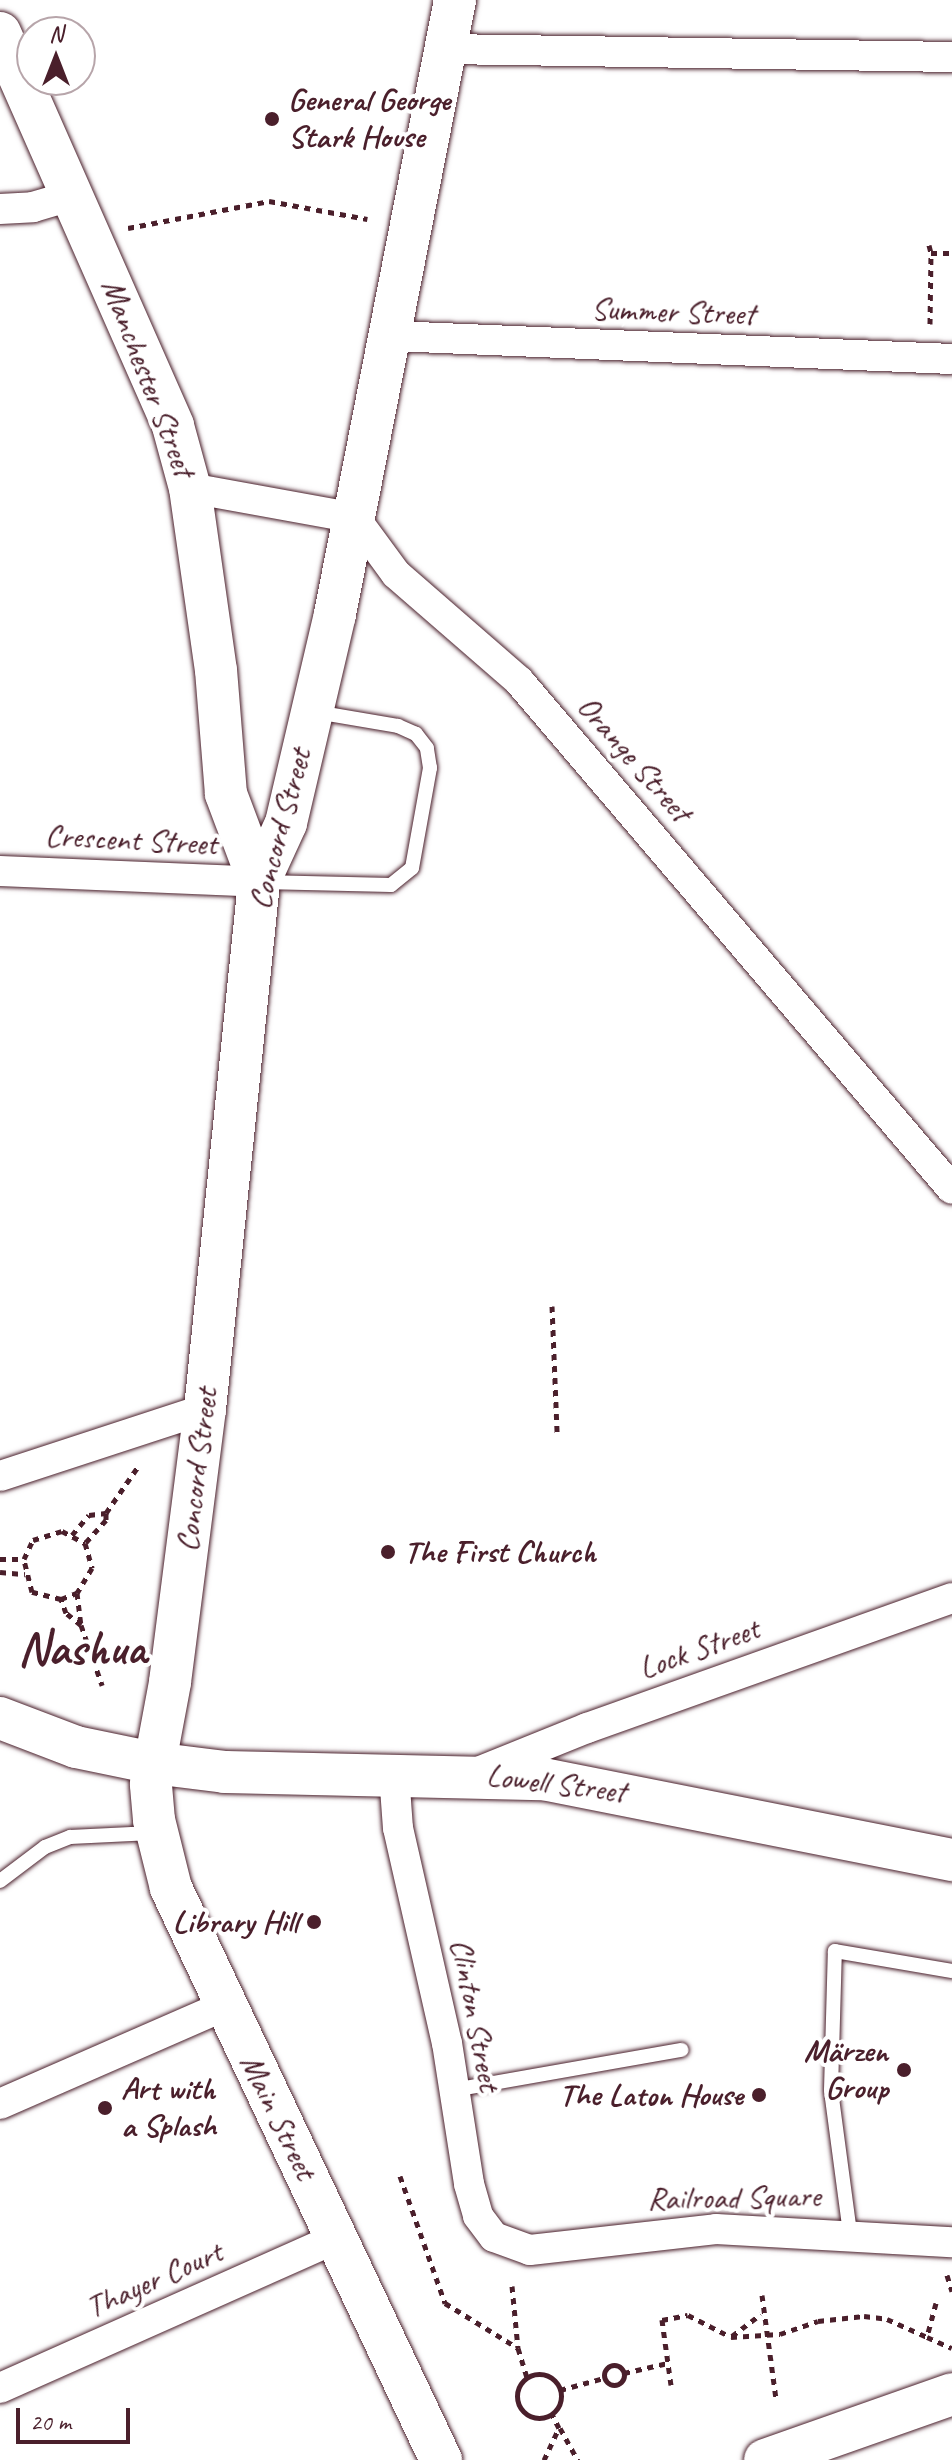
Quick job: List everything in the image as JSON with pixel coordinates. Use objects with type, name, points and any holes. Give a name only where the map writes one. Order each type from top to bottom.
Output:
[{"type":"main road","name":"Concord Street","points":[[153,1763],[168,1697],[205,1409],[259,882],[286,823],[355,518],[455,0]]},
{"type":"main road","name":"Manchester Street","points":[[0,33],[157,382],[190,488],[216,670],[226,794],[259,882]]},
{"type":"main road","name":"Lowell Street","points":[[0,1718],[76,1747],[153,1763],[225,1772],[473,1774],[596,1787],[952,1860]]},
{"type":"main road","name":"Main Street","points":[[153,1763],[157,1834],[171,1888],[224,2006],[441,2460]]},
{"type":"main road","points":[[765,2460],[952,2394]]},
{"type":"street","points":[[445,49],[952,57]]},
{"type":"street","points":[[0,209],[33,207],[74,195]]},
{"type":"street","name":"Summer Street","points":[[392,336],[952,359]]},
{"type":"street","points":[[190,488],[355,518]]},
{"type":"street","name":"Orange Street","points":[[355,518],[396,574],[519,681],[952,1189]]},
{"type":"street","name":"Crescent Street","points":[[0,871],[259,882]]},
{"type":"street","points":[[0,1476],[205,1409]]},
{"type":"street","name":"Lock Street","points":[[473,1774],[601,1722],[952,1598]]},
{"type":"street","name":"Clinton Street","points":[[394,1774],[398,1828],[478,2216],[494,2237],[519,2248]]},
{"type":"street","points":[[0,2104],[224,2006]]},
{"type":"street","name":"Railroad Square","points":[[519,2248],[716,2229],[850,2233],[950,2257]]},
{"type":"street","name":"Thayer Court","points":[[0,2388],[337,2238]]},
{"type":"lane","points":[[259,882],[391,885],[412,868],[430,768],[427,748],[416,734],[398,726],[312,711]]},
{"type":"lane","points":[[0,1881],[45,1847],[70,1837],[157,1834]]},
{"type":"lane","points":[[850,2233],[831,2090],[835,1951],[952,1971]]},
{"type":"lane","points":[[454,2090],[682,2050]]},
{"type":"path","points":[[126,229],[269,201],[367,219]]},
{"type":"path","points":[[929,245],[930,329]]},
{"type":"path","points":[[931,253],[952,253]]},
{"type":"path","points":[[552,1306],[557,1433]]},
{"type":"path","points":[[85,1543],[106,1520],[106,1513],[139,1465]]},
{"type":"path","points":[[72,1535],[89,1515],[106,1513]]},
{"type":"path","points":[[77,1593],[61,1599],[32,1592],[25,1574],[24,1559],[33,1540],[62,1531],[85,1543],[92,1568],[77,1593],[81,1625],[102,1685]]},
{"type":"path","points":[[0,1559],[24,1559]]},
{"type":"path","points":[[0,1572],[25,1574]]},
{"type":"path","points":[[61,1599],[66,1613],[81,1625]]},
{"type":"path","points":[[400,2176],[445,2303],[518,2348]]},
{"type":"path","points":[[950,2257],[952,2291]]},
{"type":"path","points":[[512,2286],[518,2348],[527,2377],[517,2395],[520,2408],[538,2418],[552,2414],[560,2402],[560,2390],[549,2376],[527,2377]]},
{"type":"path","points":[[762,2295],[761,2314],[776,2399]]},
{"type":"path","points":[[927,2337],[936,2303]]},
{"type":"path","points":[[731,2337],[761,2314]]},
{"type":"path","points":[[671,2385],[662,2320],[694,2315],[731,2337],[764,2336],[818,2321],[875,2316],[952,2348]]},
{"type":"path","points":[[604,2378],[617,2385],[624,2373],[668,2363]]},
{"type":"path","points":[[560,2390],[604,2378],[614,2365],[624,2373]]},
{"type":"path","points":[[552,2414],[578,2460]]},
{"type":"path","points":[[544,2460],[559,2428]]},
{"type":"place","name":"General George Stark House","points":[[272,119]]},
{"type":"place","name":"The First Church","points":[[388,1552]]},
{"type":"place","name":"Library Hill","points":[[314,1922]]},
{"type":"place","name":"Märzen Group","points":[[904,2070]]},
{"type":"place","name":"The Laton House","points":[[759,2095]]},
{"type":"place","name":"Art with a Splash","points":[[105,2108]]},
{"type":"district","name":"Nashua","points":[[82,1649]]}]
